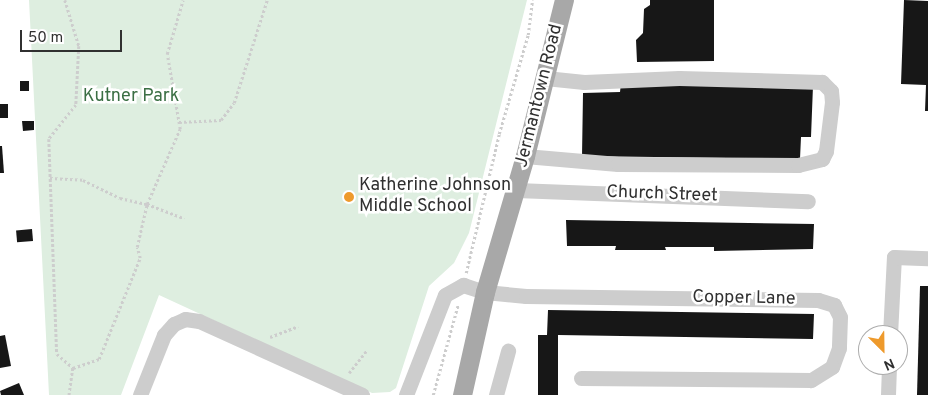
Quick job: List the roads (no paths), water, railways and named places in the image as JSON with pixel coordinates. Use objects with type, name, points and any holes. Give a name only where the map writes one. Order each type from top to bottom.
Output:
[{"type":"main road","name":"Jermantown Road","points":[[462,395],[485,292],[516,190],[564,0]]},
{"type":"street","points":[[525,156],[618,164],[798,166],[822,159],[826,152],[832,102],[831,91],[822,82],[678,78],[584,82],[545,78]]},
{"type":"street","name":"Church Street","points":[[516,190],[808,201]]},
{"type":"street","points":[[891,325],[894,257],[928,258]]},
{"type":"street","name":"Copper Lane","points":[[406,395],[420,366],[445,295],[463,285],[485,292],[526,296],[818,300],[834,305],[840,317],[839,348],[832,367],[810,380],[772,388],[731,388],[712,377],[581,378]]},
{"type":"street","points":[[140,395],[164,335],[174,324],[185,319],[199,321],[362,395]]},
{"type":"street","points":[[496,395],[508,351]]},
{"type":"street","points":[[888,395],[889,375]]},
{"type":"place","name":"Katherine Johnson Middle School","points":[[349,197]]},
{"type":"park label","name":"Kutner Park","points":[[131,97]]}]
